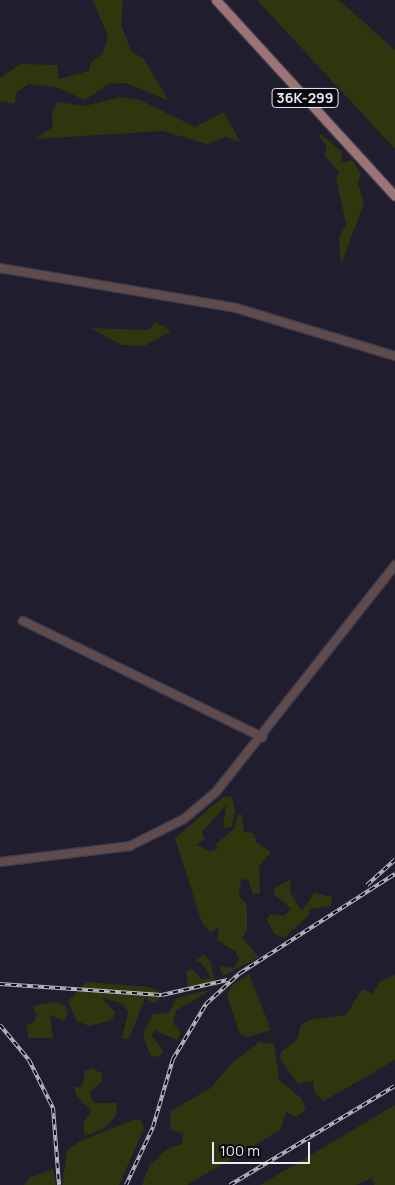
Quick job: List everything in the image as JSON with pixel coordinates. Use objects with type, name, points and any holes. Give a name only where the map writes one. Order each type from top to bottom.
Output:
[{"type":"main road","name":"36К-299","points":[[216,0],[395,196]]},
{"type":"street","points":[[0,268],[236,308],[395,356]]},
{"type":"street","points":[[0,862],[145,842],[201,806],[262,737],[395,566]]},
{"type":"street","points":[[23,622],[262,737]]},
{"type":"green space","points":[[93,0],[123,0],[121,24],[131,51],[144,59],[169,101],[126,83],[108,84],[85,100],[55,87],[28,84],[16,93],[15,104],[0,101],[0,78],[20,64],[57,65],[59,79],[89,71],[91,62],[103,53],[108,37]]},
{"type":"green space","points":[[257,0],[339,0],[395,50],[395,149]]},
{"type":"green space","points":[[120,97],[140,100],[195,127],[224,112],[240,142],[226,137],[207,144],[163,131],[34,139],[53,127],[52,112],[58,102],[85,106]]},
{"type":"green space","points":[[321,134],[342,152],[341,163],[352,160],[361,173],[358,183],[364,203],[341,265],[339,238],[346,224],[336,178],[339,172],[324,155],[327,146],[319,137]]},
{"type":"green space","points":[[156,322],[171,331],[144,346],[122,345],[90,328],[148,330]]},
{"type":"green space","points":[[232,796],[235,811],[232,827],[223,828],[226,805],[202,832],[205,839],[196,845],[209,851],[217,849],[216,844],[234,829],[238,814],[242,815],[244,832],[253,833],[257,843],[271,852],[259,866],[260,893],[253,894],[248,880],[241,879],[239,896],[247,905],[247,930],[242,938],[259,957],[223,976],[219,966],[234,968],[239,960],[236,952],[217,940],[219,928],[210,932],[202,923],[175,838],[223,797]]},
{"type":"green space","points":[[291,879],[290,892],[302,911],[314,893],[332,897],[331,906],[309,909],[309,915],[284,938],[274,934],[267,920],[270,914],[284,916],[291,909],[275,895],[274,888]]},
{"type":"green space","points":[[203,955],[210,960],[215,983],[188,990],[186,971],[192,969],[202,980],[211,978],[201,962],[194,962]]},
{"type":"green space","points":[[249,974],[271,1030],[247,1037],[240,1034],[227,997],[231,986]]},
{"type":"green space","points":[[395,975],[395,1060],[324,1101],[314,1092],[313,1081],[298,1084],[280,1059],[281,1052],[297,1040],[301,1025],[309,1020],[346,1015],[362,989],[373,994],[379,982]]},
{"type":"green space","points":[[87,982],[148,987],[158,990],[160,999],[153,1003],[145,998],[129,1039],[122,1038],[128,1012],[123,1004],[101,997],[115,1012],[112,1020],[89,1026],[77,1021],[68,1001]]},
{"type":"green space","points":[[212,989],[176,1011],[173,1023],[181,1033],[177,1040],[154,1030],[152,1036],[163,1051],[160,1056],[151,1057],[143,1034],[153,1014],[168,1013],[177,998]]},
{"type":"green space","points":[[56,1002],[65,1006],[68,1014],[64,1021],[50,1015],[53,1038],[29,1038],[26,1025],[34,1022],[37,1015],[32,1006]]},
{"type":"green space","points":[[259,1042],[274,1044],[279,1080],[301,1098],[306,1110],[296,1117],[286,1112],[280,1130],[187,1185],[142,1185],[149,1166],[167,1149],[182,1144],[183,1134],[170,1129],[171,1111],[211,1088],[232,1063]]},
{"type":"green space","points":[[93,1068],[102,1074],[101,1082],[89,1093],[94,1103],[117,1103],[116,1116],[103,1129],[84,1136],[84,1121],[92,1111],[77,1097],[74,1087],[82,1087],[85,1071]]},
{"type":"green space","points":[[395,1105],[395,1185],[374,1185],[372,1178],[356,1185],[260,1185]]},
{"type":"green space","points":[[133,1120],[141,1120],[144,1129],[119,1185],[62,1185],[67,1151],[80,1141]]},
{"type":"green space","points":[[53,1169],[56,1185],[24,1185],[29,1178]]},
{"type":"railway","points":[[367,885],[395,860]]},
{"type":"railway","points":[[126,1185],[153,1127],[173,1059],[206,1004],[240,973],[395,874]]},
{"type":"railway","points":[[0,984],[162,995],[227,980]]},
{"type":"railway","points":[[0,1025],[29,1060],[53,1108],[59,1185]]},
{"type":"railway","points":[[230,1185],[395,1086]]}]
